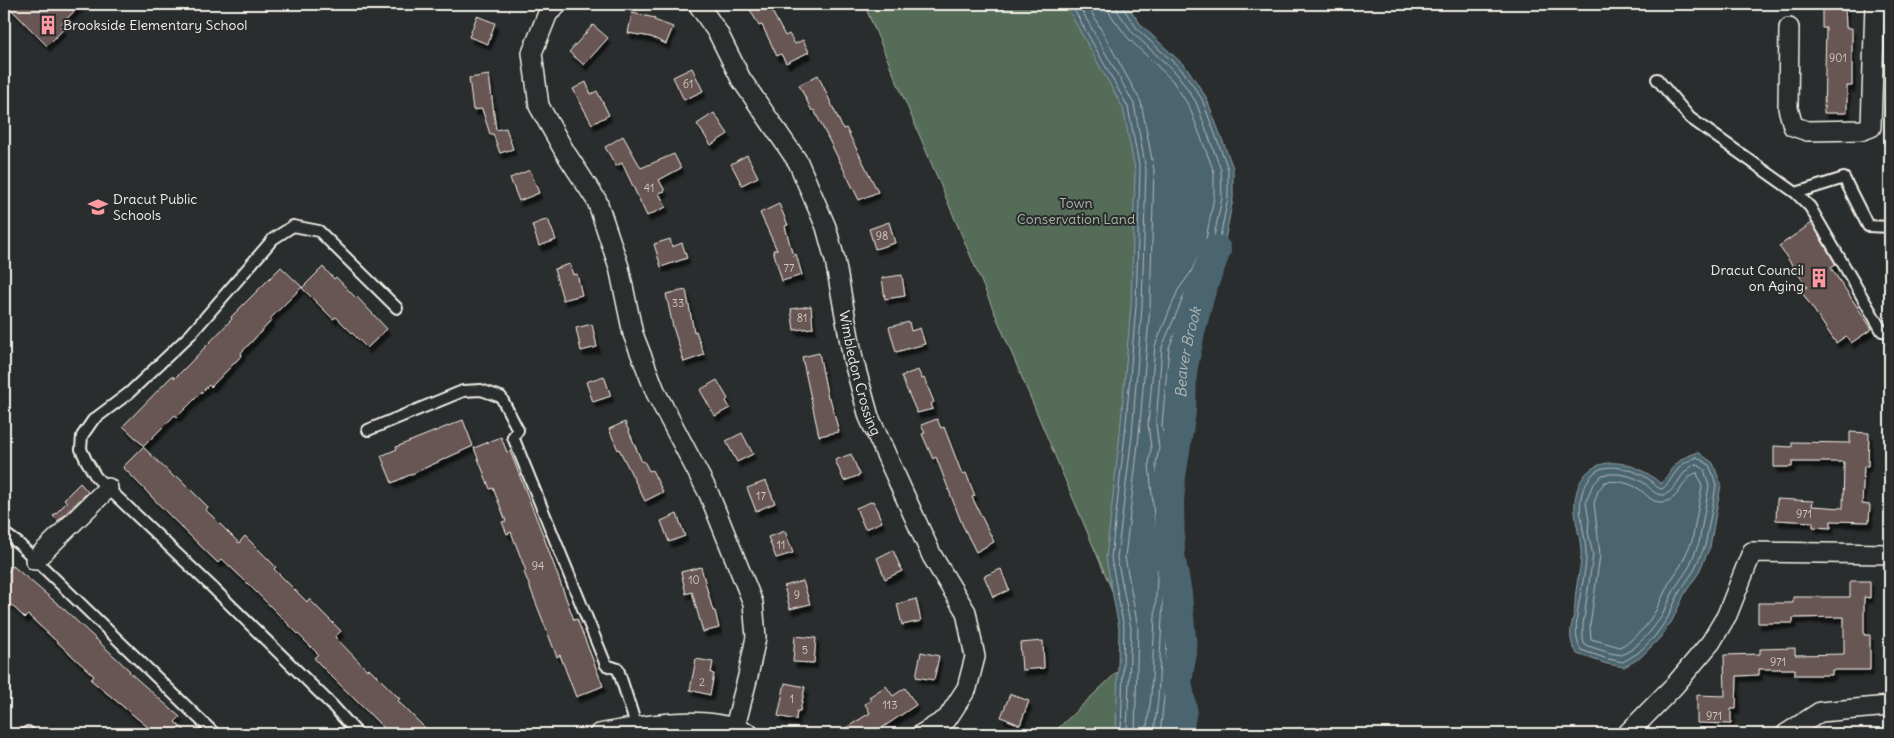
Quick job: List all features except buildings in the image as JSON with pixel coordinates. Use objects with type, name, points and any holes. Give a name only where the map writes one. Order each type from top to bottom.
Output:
[{"type":"street","points":[[558,4],[548,13],[532,54],[539,106],[565,152],[597,201],[619,267],[633,334],[656,393],[709,494],[753,602],[756,637],[748,676],[742,731],[680,722],[600,734]]},
{"type":"street","name":"Wimbledon Crossing","points":[[698,4],[718,33],[741,79],[798,162],[826,227],[835,260],[853,360],[869,417],[932,556],[966,612],[975,657],[967,688],[946,719],[922,734]]},
{"type":"street","points":[[1789,28],[1788,108],[1793,126],[1807,131],[1863,130],[1871,127],[1875,4]]},
{"type":"street","points":[[35,560],[108,488]]},
{"type":"street","points":[[1627,734],[1675,685],[1711,642],[1726,614],[1752,552],[1890,554]]},
{"type":"street","points":[[1786,734],[1820,712],[1890,706]]},
{"type":"lane","points":[[1657,79],[1690,118],[1796,193],[1810,207],[1882,331],[1890,332]]},
{"type":"lane","points":[[1796,193],[1844,178],[1868,226],[1890,227]]},
{"type":"lane","points":[[358,734],[332,705],[96,477],[81,449],[82,436],[93,420],[129,393],[191,334],[273,239],[293,226],[319,231],[397,308]]},
{"type":"lane","points":[[368,430],[463,391],[481,390],[501,397],[518,430],[513,437],[606,666],[618,669],[637,728]]},
{"type":"lane","points":[[4,533],[18,543],[216,734]]},
{"type":"green space","name":"Town Conservation Land","points":[[864,4],[1090,4],[1193,186],[1150,406],[1166,683],[1113,734],[1052,734],[1138,652]]},
{"type":"water","points":[[1065,4],[1126,4],[1142,26],[1187,68],[1206,97],[1233,168],[1233,199],[1224,245],[1207,282],[1195,297],[1174,349],[1167,425],[1170,448],[1167,462],[1176,556],[1169,699],[1165,734],[1116,734],[1119,628],[1106,558],[1120,433],[1131,305],[1135,170],[1123,108]]},
{"type":"water","points":[[1698,452],[1713,463],[1721,485],[1710,547],[1698,574],[1685,593],[1672,621],[1659,639],[1640,658],[1624,667],[1607,664],[1577,654],[1572,644],[1571,634],[1581,561],[1575,508],[1579,484],[1587,473],[1597,466],[1610,463],[1637,468],[1661,484],[1673,467],[1683,458]]},
{"type":"waterway","name":"Beaver Brook","points":[[1178,734],[1182,709],[1177,682],[1182,650],[1177,594],[1170,555],[1169,502],[1171,476],[1181,412],[1182,371],[1201,290],[1216,250]]},
{"type":"place","name":"Brookside Elementary School","points":[[48,25]]},
{"type":"place","name":"Dracut Public Schools","points":[[98,207]]},
{"type":"place","name":"Dracut Council on Aging","points":[[1819,278]]}]
